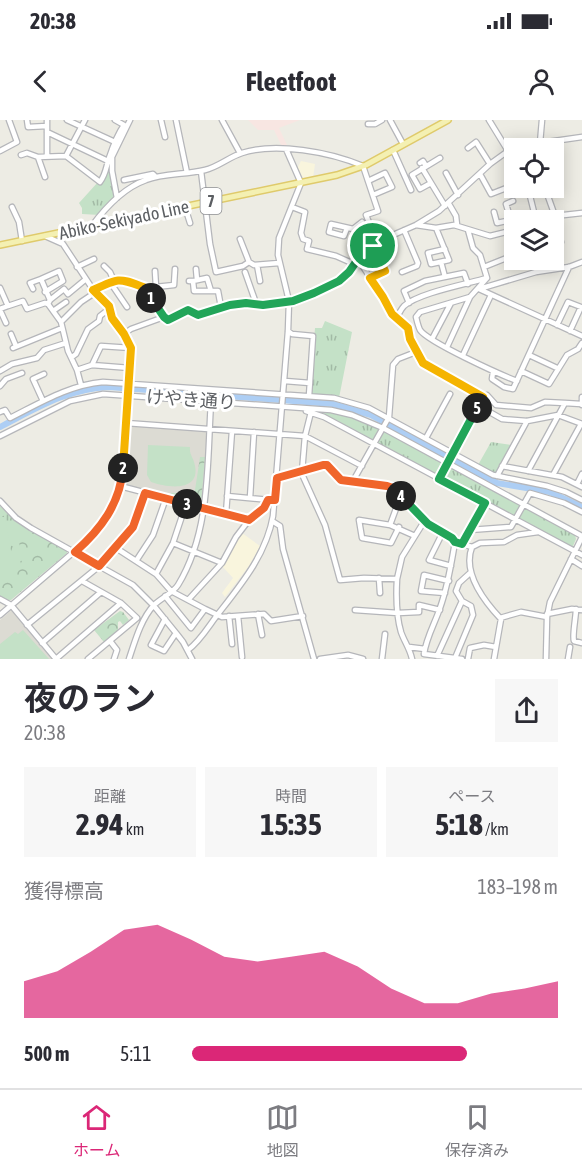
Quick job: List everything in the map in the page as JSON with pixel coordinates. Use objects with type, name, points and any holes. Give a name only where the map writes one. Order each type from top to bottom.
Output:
[{"type":"main road","name":"Abiko-Sekiyado Line","points":[[0,245],[337,175],[363,166],[448,120]]},
{"type":"street","points":[[0,151],[16,142],[9,120]]},
{"type":"street","points":[[27,120],[28,127],[47,123],[47,156]]},
{"type":"street","points":[[67,120],[115,142]]},
{"type":"street","points":[[66,156],[85,120]]},
{"type":"street","points":[[115,120],[125,126]]},
{"type":"street","points":[[21,155],[27,153],[38,157],[66,156],[98,182],[106,173],[115,142],[130,120]]},
{"type":"street","points":[[161,120],[165,137]]},
{"type":"street","points":[[176,120],[187,173]]},
{"type":"street","points":[[222,120],[240,153]]},
{"type":"street","points":[[368,124],[375,124],[382,120]]},
{"type":"street","points":[[390,120],[404,144]]},
{"type":"street","points":[[489,120],[504,144]]},
{"type":"street","points":[[540,138],[542,120]]},
{"type":"street","points":[[117,198],[112,157],[125,126]]},
{"type":"street","points":[[47,132],[108,161]]},
{"type":"street","points":[[564,140],[582,137]]},
{"type":"street","points":[[468,147],[476,142],[490,164]]},
{"type":"street","points":[[188,650],[257,560],[272,521],[281,434],[289,301],[277,250],[279,238],[301,183],[286,149]]},
{"type":"street","points":[[91,227],[117,198],[140,182],[156,177],[201,171],[214,167],[240,153],[286,149],[314,151],[363,166],[378,211],[366,215],[377,242]]},
{"type":"street","points":[[393,150],[411,190]]},
{"type":"street","points":[[146,288],[164,317],[171,320],[190,310],[200,315],[221,307],[246,303],[256,306],[289,301],[339,281],[377,242],[416,225],[447,205],[490,164],[504,154]]},
{"type":"street","points":[[38,157],[45,177]]},
{"type":"street","points":[[431,183],[420,189],[412,175],[423,166],[440,158]]},
{"type":"street","points":[[423,166],[431,183],[456,216],[457,225]]},
{"type":"street","points":[[201,171],[210,244],[216,272],[243,266],[249,262]]},
{"type":"street","points":[[368,181],[385,173],[392,187],[373,195]]},
{"type":"street","points":[[446,173],[458,195]]},
{"type":"street","points":[[124,180],[153,174],[156,177]]},
{"type":"street","points":[[480,174],[491,194],[504,189]]},
{"type":"street","points":[[508,210],[506,204],[513,201]]},
{"type":"street","points":[[12,207],[19,222],[22,240]]},
{"type":"street","points":[[185,207],[190,223]]},
{"type":"street","points":[[292,207],[305,212],[301,233],[303,239],[309,241],[308,249],[336,256],[354,264]]},
{"type":"street","points":[[494,212],[497,223],[504,222]]},
{"type":"street","points":[[564,216],[582,213]]},
{"type":"street","points":[[347,228],[353,229],[362,222],[363,225],[369,223]]},
{"type":"street","points":[[416,225],[436,228],[457,225],[490,236],[504,232]]},
{"type":"street","points":[[436,228],[445,249],[449,260],[431,264],[428,254],[445,249]]},
{"type":"street","points":[[402,272],[417,266],[418,263],[404,230]]},
{"type":"street","points":[[468,230],[473,248],[480,255],[487,278]]},
{"type":"street","points":[[0,615],[75,552],[103,525],[112,509],[120,486],[131,348],[112,318],[106,302],[94,290],[63,244],[45,236]]},
{"type":"street","points":[[240,239],[249,262],[257,265],[279,263]]},
{"type":"street","points":[[357,239],[371,248],[385,271],[370,278]]},
{"type":"street","points":[[77,267],[94,259]]},
{"type":"street","points":[[358,259],[396,318],[408,328],[416,352],[426,366],[483,397],[487,396],[496,405],[531,408],[545,402],[581,405],[582,396]]},
{"type":"street","points":[[484,267],[504,259]]},
{"type":"street","points":[[441,262],[445,277]]},
{"type":"street","points":[[479,289],[536,272],[569,267],[582,262]]},
{"type":"street","points":[[257,265],[260,281]]},
{"type":"street","points":[[104,266],[110,272],[112,281],[127,307]]},
{"type":"street","points":[[493,372],[492,379],[504,387],[513,389],[569,267]]},
{"type":"street","points":[[61,322],[94,290],[112,281],[124,280],[146,288],[174,285],[175,269]]},
{"type":"street","points":[[196,269],[193,281],[194,291],[218,291],[221,307]]},
{"type":"street","points":[[33,289],[30,283],[59,271],[63,281],[45,292]]},
{"type":"street","points":[[155,271],[156,287]]},
{"type":"street","points":[[245,272],[256,306]]},
{"type":"street","points":[[409,303],[404,291],[425,281],[464,273],[468,284]]},
{"type":"street","points":[[447,347],[470,297],[487,278]]},
{"type":"street","points":[[396,318],[403,306],[409,303],[487,278]]},
{"type":"street","points":[[41,279],[53,311],[61,322],[68,351],[81,385]]},
{"type":"street","points":[[6,323],[0,309],[23,301],[27,309],[49,302],[64,289],[68,294],[86,279]]},
{"type":"street","points":[[193,281],[209,279],[211,291]]},
{"type":"street","points":[[0,288],[8,306]]},
{"type":"street","points":[[479,289],[582,336]]},
{"type":"street","points":[[462,355],[491,295]]},
{"type":"street","points":[[470,297],[420,312],[416,316],[419,328],[432,339],[493,372],[517,381]]},
{"type":"street","points":[[53,311],[66,302]]},
{"type":"street","points":[[557,325],[568,302],[581,308],[570,331]]},
{"type":"street","points":[[432,339],[451,303]]},
{"type":"street","points":[[72,357],[76,354],[88,329],[109,309]]},
{"type":"street","points":[[124,334],[131,329],[164,317]]},
{"type":"street","points":[[11,334],[15,347],[62,328]]},
{"type":"street","points":[[288,331],[292,334],[313,336],[309,396]]},
{"type":"street","points":[[0,371],[12,364],[37,358],[44,350],[66,343]]},
{"type":"street","points":[[521,371],[549,384],[567,355],[578,349],[582,343]]},
{"type":"street","points":[[92,365],[101,346],[131,348]]},
{"type":"street","points":[[353,481],[388,418],[393,365],[398,359],[416,352]]},
{"type":"street","points":[[528,355],[557,368]]},
{"type":"street","points":[[77,370],[92,365],[130,368]]},
{"type":"street","points":[[0,386],[6,379],[22,373]]},
{"type":"street","points":[[44,374],[33,379],[44,401]]},
{"type":"street","points":[[0,412],[5,410],[10,418],[81,385],[103,381],[309,396],[353,402],[497,476],[547,486],[582,500]]},
{"type":"street","points":[[285,381],[310,383]]},
{"type":"street","name":"けやき通り","points":[[0,436],[77,399],[103,394],[128,394],[211,402],[283,404]]},
{"type":"street","points":[[426,438],[450,394]]},
{"type":"street","points":[[439,479],[483,397]]},
{"type":"street","points":[[129,659],[147,617],[154,606],[177,587],[195,551],[204,508],[211,402]]},
{"type":"street","points":[[528,471],[565,403]]},
{"type":"street","points":[[283,404],[311,412],[582,555]]},
{"type":"street","points":[[283,404],[345,413],[384,427],[582,537],[552,596],[547,615],[546,659]]},
{"type":"street","points":[[478,406],[502,419],[527,421],[558,415],[581,424],[553,475]]},
{"type":"street","points":[[311,412],[305,436],[302,472],[325,525],[340,580],[397,579]]},
{"type":"street","points":[[497,476],[527,421]]},
{"type":"street","points":[[126,423],[305,436],[362,466]]},
{"type":"street","points":[[226,514],[232,431]]},
{"type":"street","points":[[250,498],[254,432]]},
{"type":"street","points":[[277,478],[327,465],[341,480],[393,488],[425,520],[455,542],[472,547],[480,543],[504,542],[517,535],[538,532]]},
{"type":"street","points":[[502,466],[561,477],[579,486],[582,474]]},
{"type":"street","points":[[120,486],[249,520]]},
{"type":"street","points":[[27,626],[82,581],[116,548],[133,527],[145,493]]},
{"type":"street","points":[[470,530],[511,527],[530,493],[564,503],[582,512]]},
{"type":"street","points":[[390,525],[401,495]]},
{"type":"street","points":[[227,496],[275,500]]},
{"type":"street","points":[[136,561],[153,535],[166,498]]},
{"type":"street","points":[[188,600],[222,562],[236,537],[249,520],[264,508],[268,500]]},
{"type":"street","points":[[0,501],[22,522],[133,585],[176,633],[192,659]]},
{"type":"street","points":[[462,544],[485,503]]},
{"type":"street","points":[[156,574],[173,543],[186,504]]},
{"type":"street","points":[[399,527],[391,543],[362,538],[359,520],[399,527],[415,536]]},
{"type":"street","points":[[412,659],[401,632],[396,597],[397,579],[402,557],[425,520]]},
{"type":"street","points":[[272,521],[280,526],[283,549],[314,659]]},
{"type":"street","points":[[443,532],[429,560],[451,566]]},
{"type":"street","points":[[455,542],[445,593],[424,654],[462,659]]},
{"type":"street","points":[[173,543],[222,562]]},
{"type":"street","points":[[472,547],[470,573],[484,600],[501,618]]},
{"type":"street","points":[[116,548],[156,574],[171,591],[217,615],[264,614],[271,621],[303,616]]},
{"type":"street","points":[[571,559],[582,566]]},
{"type":"street","points":[[455,658],[473,615],[471,606],[462,601],[456,591],[459,583],[470,573]]},
{"type":"street","points":[[445,593],[421,591],[424,575],[448,581]]},
{"type":"street","points":[[379,578],[380,593]]},
{"type":"street","points":[[82,581],[121,603],[137,618]]},
{"type":"street","points":[[42,643],[100,592]]},
{"type":"street","points":[[165,596],[191,628],[205,609]]},
{"type":"street","points":[[0,599],[11,605],[56,659],[121,603]]},
{"type":"street","points":[[437,656],[462,601]]},
{"type":"street","points":[[355,610],[420,612],[419,605],[440,610]]},
{"type":"street","points":[[501,618],[521,612],[547,615],[579,609],[572,637],[574,641],[582,643]]},
{"type":"street","points":[[258,614],[262,635]]},
{"type":"street","points":[[229,616],[232,644]]},
{"type":"street","points":[[238,616],[242,657]]},
{"type":"street","points":[[88,659],[137,618],[147,617]]},
{"type":"street","points":[[494,659],[501,618]]},
{"type":"street","points":[[165,620],[151,645],[164,651],[176,633]]},
{"type":"street","points":[[382,659],[385,634]]},
{"type":"street","points":[[110,641],[117,650],[114,659]]},
{"type":"street","points":[[468,659],[470,648],[484,645],[496,647]]},
{"type":"street","points":[[409,647],[425,649]]},
{"type":"street","points":[[568,659],[570,647]]},
{"type":"street","points":[[320,659],[348,655],[363,659]]},
{"type":"shaded area","points":[[248,120],[300,120],[279,128],[288,147],[282,147],[274,130],[258,130]]},
{"type":"shaded area","points":[[301,161],[315,164],[313,178],[304,180],[301,177],[297,169]]},
{"type":"shaded area","points":[[130,425],[207,431],[203,505],[126,485]]},
{"type":"shaded area","points":[[242,533],[260,546],[249,566],[225,597],[222,593],[233,578],[222,566]]},
{"type":"shaded area","points":[[12,610],[54,659],[0,659],[0,620]]},
{"type":"green space","points":[[112,157],[117,198],[100,215],[82,214],[79,203],[98,182]]},
{"type":"green space","points":[[325,321],[352,332],[339,398],[310,395],[315,328],[322,328]]},
{"type":"green space","points":[[315,411],[358,418],[380,430],[372,442]]},
{"type":"green space","points":[[383,431],[443,463],[438,475],[377,443]]},
{"type":"green space","points":[[491,442],[512,445],[496,475],[478,465]]},
{"type":"green space","points":[[148,445],[190,447],[195,466],[193,480],[181,486],[166,486],[151,482],[147,475]]},
{"type":"green space","points":[[200,457],[205,457],[201,504],[171,497],[171,493],[191,494],[195,490]]},
{"type":"green space","points":[[449,466],[520,505],[515,516],[442,478]]},
{"type":"green space","points":[[0,506],[17,522],[67,551],[11,600],[0,596]]},
{"type":"green space","points":[[525,507],[575,535],[573,546],[569,547],[518,519]]},
{"type":"green space","points":[[0,517],[5,517],[12,556],[0,559]]},
{"type":"green space","points":[[16,522],[65,553],[13,597],[8,594],[8,598],[0,593],[0,569],[20,565],[22,561]]},
{"type":"green space","points":[[120,611],[129,620],[123,625],[120,621],[118,622],[118,630],[104,642],[94,630]]},
{"type":"green space","points":[[23,630],[49,659],[0,659],[0,644],[15,632],[18,634]]},
{"type":"waterway","points":[[0,427],[79,391],[109,387],[333,404],[371,415],[497,483],[550,492],[582,507]]},
{"type":"route","points":[[373,246],[385,271],[370,278],[392,314],[408,328],[410,339],[423,363],[483,397],[439,479],[485,503],[462,544],[455,542],[428,524],[393,488],[341,480],[327,465],[323,465],[277,478],[275,500],[268,500],[264,508],[249,520],[145,493],[133,527],[99,566],[75,552],[103,525],[117,498],[123,472],[131,348],[120,327],[112,318],[109,306],[93,290],[117,279],[146,288],[168,320],[188,310],[200,315],[230,305],[246,303],[256,306],[293,301],[339,281],[373,246]]}]
